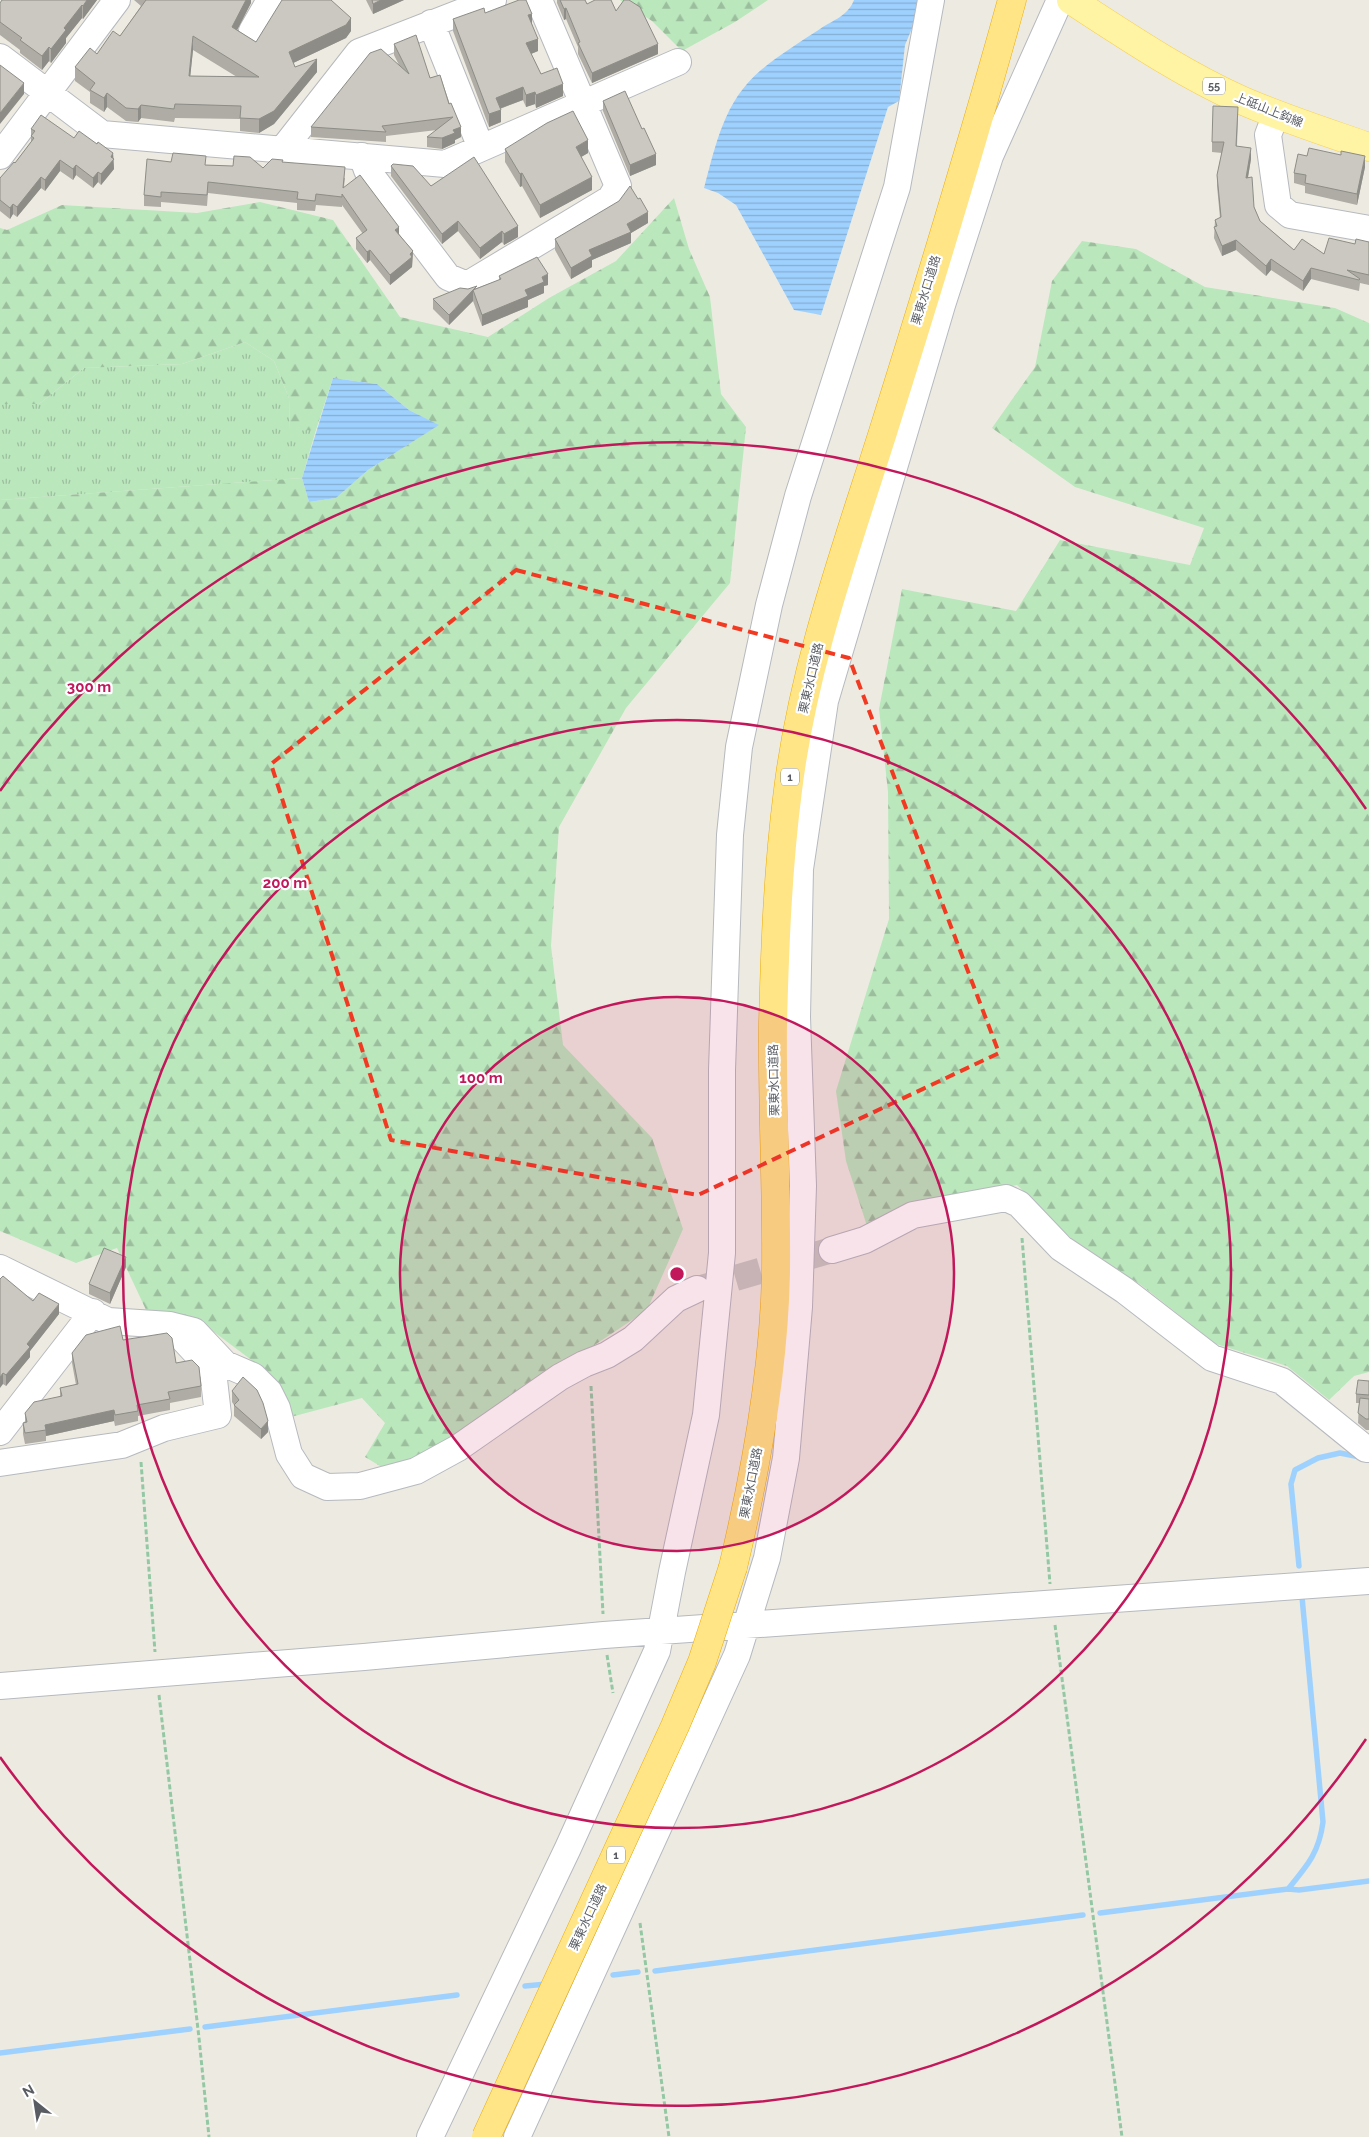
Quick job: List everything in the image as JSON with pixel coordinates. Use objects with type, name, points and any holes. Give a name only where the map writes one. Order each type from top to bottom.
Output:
[{"type":"highway","name":"栗東水口道路","points":[[486,2137],[675,1726],[702,1662],[733,1567],[753,1484],[764,1418],[771,1347],[776,1275],[773,1025],[778,888],[788,787],[808,680],[1010,7]]},
{"type":"main road","name":"上砥山上鈎線","points":[[1071,0],[1173,64],[1239,99],[1369,147]]},
{"type":"street","points":[[0,156],[117,0]]},
{"type":"street","points":[[252,31],[270,0]]},
{"type":"street","points":[[283,149],[359,52],[493,0]]},
{"type":"street","points":[[362,156],[367,170],[448,277],[467,285],[610,199],[618,186],[539,0]]},
{"type":"street","points":[[430,2137],[618,1739],[657,1651],[662,1630],[672,1572],[706,1415],[722,1253],[722,1070],[729,854],[740,747],[769,604],[798,496],[898,187],[931,0]]},
{"type":"street","points":[[517,2137],[738,1655],[766,1558],[786,1458],[798,1316],[803,1186],[797,1016],[800,869],[825,701],[942,305],[990,156],[1060,0]]},
{"type":"street","points":[[431,24],[482,148]]},
{"type":"street","points":[[0,57],[102,134],[445,164],[678,62]]},
{"type":"street","points":[[1276,114],[1268,135],[1278,205],[1290,216],[1369,229]]},
{"type":"street","points":[[832,1250],[865,1240],[913,1215],[1006,1198],[1019,1204],[1061,1248],[1124,1290],[1212,1358],[1282,1381],[1369,1449]]},
{"type":"street","points":[[0,1269],[108,1321],[170,1325],[194,1331],[224,1364],[252,1376],[269,1392],[277,1408],[289,1454],[303,1476],[327,1487],[360,1486],[416,1471],[458,1448],[560,1377],[588,1363],[608,1356],[633,1340],[676,1300],[697,1289]]},
{"type":"street","points":[[0,1432],[92,1312]]},
{"type":"street","points":[[0,1463],[122,1445],[164,1428],[218,1415],[212,1371],[170,1325]]},
{"type":"street","points":[[0,1686],[364,1657],[662,1630],[1369,1581]]},
{"type":"path","points":[[1019,1204],[1052,1603],[1122,2137]]},
{"type":"path","points":[[588,1363],[593,1402],[598,1550],[604,1635]]},
{"type":"path","points":[[141,1462],[157,1673],[209,2137]]},
{"type":"highlighted area","points":[[516,570],[849,658],[999,1053],[698,1195],[391,1140],[271,764]]},
{"type":"green space","points":[[620,0],[768,0],[735,22],[682,51],[652,21]]},
{"type":"green space","points":[[674,198],[689,249],[710,297],[721,394],[746,427],[730,583],[626,708],[559,827],[551,946],[563,1045],[652,1138],[683,1229],[647,1310],[446,1444],[390,1472],[365,1457],[385,1423],[362,1398],[291,1417],[266,1371],[194,1317],[147,1312],[117,1248],[76,1263],[0,1231],[0,500],[302,478],[309,502],[336,498],[368,470],[438,425],[409,410],[377,384],[333,378],[316,430],[290,431],[289,398],[274,361],[245,342],[182,364],[84,368],[39,404],[0,404],[0,228],[7,230],[62,205],[197,213],[260,202],[333,220],[400,317],[488,337],[549,298],[616,261]]},
{"type":"green space","points":[[1082,241],[1136,249],[1205,287],[1335,308],[1369,323],[1369,1372],[1354,1376],[1329,1400],[1287,1366],[1216,1344],[1141,1285],[1071,1238],[1017,1185],[909,1207],[868,1229],[846,1161],[836,1091],[889,919],[888,792],[879,709],[902,589],[1016,611],[1060,540],[1190,565],[1204,528],[1075,487],[992,428],[1035,367],[1052,281]]},
{"type":"green space","points":[[245,342],[274,361],[289,398],[290,430],[316,430],[302,478],[0,500],[0,404],[39,404],[84,368],[182,364]]},
{"type":"water","points":[[854,0],[924,0],[905,45],[899,101],[888,107],[821,315],[794,310],[736,205],[718,193],[704,188],[723,124],[738,95],[748,82],[782,54],[844,14]]},
{"type":"water","points":[[333,378],[377,384],[409,410],[439,425],[368,470],[336,498],[309,502],[302,478]]},
{"type":"building","points":[[2,0],[87,0],[64,28],[66,30],[51,49],[49,47],[42,56],[0,22],[0,3]]},
{"type":"building","points":[[146,0],[246,0],[232,27],[256,42],[282,0],[331,0],[351,18],[346,25],[289,52],[295,67],[317,59],[274,111],[259,119],[240,118],[241,106],[175,104],[174,109],[141,105],[138,109],[126,108],[107,93],[104,98],[90,90],[95,83],[75,67],[90,48],[97,54],[113,31],[120,36]],"holes":[[[193,36],[259,77],[189,76]]]},
{"type":"building","points":[[372,0],[381,0],[373,4]]},
{"type":"building","points":[[519,0],[526,0],[532,14],[528,15],[538,39],[526,43],[541,74],[557,68],[563,84],[536,95],[535,92],[526,95],[523,87],[496,98],[501,110],[489,114],[453,19],[484,8],[485,13]]},
{"type":"building","points":[[560,0],[585,0],[587,4],[595,0],[611,0],[616,11],[624,0],[629,0],[640,7],[658,44],[592,73],[578,43],[580,42],[566,8],[564,9]]},
{"type":"building","points":[[416,35],[430,78],[440,75],[449,104],[451,103],[461,127],[453,130],[455,133],[442,138],[427,137],[453,117],[382,126],[386,132],[311,127],[370,53],[381,49],[409,74],[394,44]]},
{"type":"building","points":[[0,65],[24,83],[0,113]]},
{"type":"building","points":[[625,91],[642,129],[644,128],[656,154],[630,165],[603,101]]},
{"type":"building","points":[[1213,106],[1238,107],[1236,146],[1251,148],[1246,178],[1252,177],[1254,207],[1260,221],[1294,250],[1302,239],[1324,254],[1329,238],[1355,244],[1356,239],[1369,242],[1369,275],[1347,270],[1359,280],[1311,268],[1303,281],[1271,259],[1266,266],[1236,240],[1222,246],[1214,227],[1217,226],[1215,220],[1221,217],[1217,175],[1224,142],[1212,142]]},
{"type":"building","points":[[573,111],[588,140],[576,147],[592,177],[540,205],[522,173],[520,174],[505,149],[547,123]]},
{"type":"building","points":[[41,115],[74,138],[79,131],[97,144],[98,142],[113,153],[111,157],[114,159],[101,174],[98,172],[93,178],[76,165],[73,169],[60,160],[45,180],[41,177],[17,207],[13,204],[10,208],[0,200],[0,178],[15,163],[34,138],[31,136],[35,131],[31,129]]},
{"type":"building","points":[[1309,148],[1341,155],[1341,151],[1365,156],[1357,194],[1305,183],[1306,175],[1294,173],[1298,154],[1307,156]]},
{"type":"building","points":[[173,153],[206,156],[205,165],[233,166],[234,156],[250,157],[263,168],[272,159],[283,160],[282,162],[345,167],[343,188],[360,175],[399,227],[395,230],[413,251],[410,254],[412,257],[390,275],[370,250],[367,252],[356,238],[367,230],[342,194],[342,197],[316,194],[315,201],[297,199],[298,192],[208,182],[207,195],[161,192],[161,197],[144,195],[147,159],[171,162]]},
{"type":"building","points":[[474,157],[518,226],[504,234],[502,231],[480,248],[458,221],[442,234],[391,166],[393,164],[413,166],[431,186]]},
{"type":"building","points":[[630,186],[648,212],[627,224],[631,232],[589,250],[592,256],[571,268],[555,239],[619,201]]},
{"type":"building","points":[[537,257],[548,274],[542,277],[544,282],[525,290],[528,296],[482,315],[473,290],[501,279],[499,276]]},
{"type":"building","points":[[477,286],[449,315],[433,299],[460,288],[468,289]]},
{"type":"building","points":[[104,1248],[126,1257],[110,1293],[89,1284]]},
{"type":"building","points":[[3,1276],[33,1301],[39,1293],[59,1304],[27,1344],[30,1347],[6,1375],[3,1373],[0,1377],[0,1279]]},
{"type":"building","points":[[120,1326],[123,1340],[167,1333],[172,1338],[176,1363],[192,1360],[199,1367],[201,1386],[168,1392],[170,1399],[137,1405],[138,1411],[115,1415],[114,1410],[45,1425],[46,1430],[25,1433],[23,1423],[27,1422],[25,1413],[34,1402],[62,1396],[60,1388],[78,1384],[72,1353],[86,1335]]},
{"type":"building","points":[[243,1377],[257,1390],[263,1403],[268,1421],[261,1429],[234,1405],[239,1400],[232,1391]]},
{"type":"building","points":[[1358,1380],[1369,1381],[1369,1395],[1356,1394]]},
{"type":"building","points":[[1360,1398],[1369,1399],[1369,1419],[1358,1413]]},
{"type":"waterway","points":[[1299,1566],[1291,1484],[1295,1470],[1318,1458],[1340,1453],[1360,1457]]},
{"type":"waterway","points":[[1100,1913],[1288,1889],[1311,1858],[1319,1842],[1323,1822],[1302,1597]]},
{"type":"waterway","points":[[1288,1889],[1299,1890],[1369,1881]]},
{"type":"waterway","points":[[655,1971],[1083,1915]]},
{"type":"waterway","points":[[613,1975],[638,1972]]},
{"type":"waterway","points":[[525,1986],[547,1984]]},
{"type":"waterway","points":[[205,2027],[457,1995]]},
{"type":"waterway","points":[[0,2053],[190,2029]]},
{"type":"tunnel","points":[[698,1289],[832,1250]]}]
